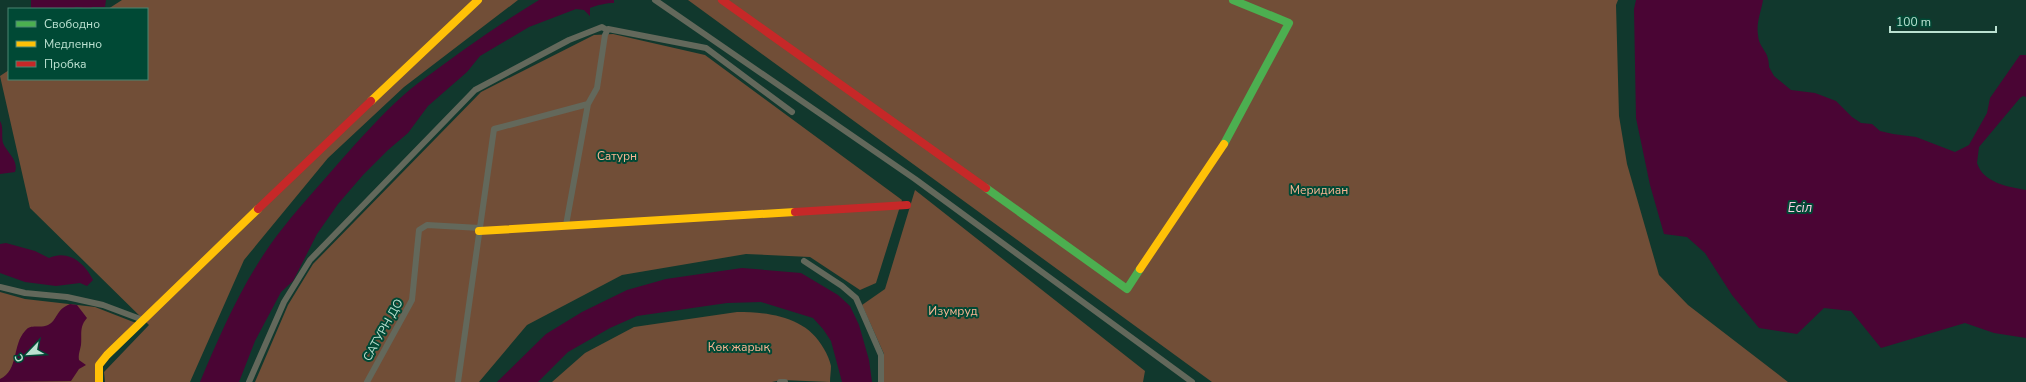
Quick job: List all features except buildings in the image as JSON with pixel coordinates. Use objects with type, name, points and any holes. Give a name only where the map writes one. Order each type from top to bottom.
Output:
[{"type":"street","points":[[99,382],[99,366],[107,355],[310,158],[478,0]]},
{"type":"street","points":[[722,0],[1127,289],[1220,151],[1289,23],[1233,0]]},
{"type":"street","points":[[659,1],[915,179],[1192,382]]},
{"type":"street","points":[[249,382],[284,302],[310,260],[475,90],[569,40],[602,27],[607,30],[612,28],[706,48],[792,112]]},
{"type":"street","points":[[566,226],[588,104],[597,88],[607,30]]},
{"type":"street","points":[[458,382],[494,129],[588,104]]},
{"type":"street","points":[[480,230],[907,205]]},
{"type":"street","name":"САТУРН ДО","points":[[367,382],[412,300],[419,230],[427,225],[480,230]]},
{"type":"street","points":[[804,261],[842,286],[856,298],[881,355],[881,382]]},
{"type":"street","points":[[0,287],[25,294],[67,297],[103,305],[143,320]]},
{"type":"street","points":[[780,382],[785,382]]},
{"type":"green space","points":[[122,0],[518,0],[404,87],[328,158],[244,260],[190,382],[105,382],[104,372],[149,325],[30,208],[0,76],[8,71],[8,80],[148,80],[148,8],[110,8]]},
{"type":"green space","name":"Меридиан","points":[[688,0],[1618,0],[1616,5],[1619,116],[1627,164],[1659,275],[1688,305],[1788,382],[1212,382]]},
{"type":"green space","name":"Сатурн","points":[[613,34],[705,55],[902,200],[876,283],[860,290],[810,257],[746,254],[622,275],[527,325],[479,382],[255,382],[288,305],[313,264],[481,92],[594,35]]},
{"type":"green space","name":"Изумруд","points":[[915,190],[1145,371],[1143,382],[884,382],[884,354],[862,305],[885,289]]},
{"type":"green space","points":[[0,292],[25,299],[95,307],[136,323],[96,365],[97,382],[0,382]]},
{"type":"green space","name":"Көк жарық","points":[[737,312],[775,315],[798,323],[808,330],[817,338],[828,358],[831,366],[830,382],[781,380],[772,382],[552,382],[585,353],[634,327]]},
{"type":"water","points":[[31,0],[106,0],[105,7],[31,8]]},
{"type":"water","points":[[539,0],[614,0],[614,3],[602,4],[590,8],[590,16],[584,10],[576,9],[529,27],[480,56],[467,72],[428,106],[408,133],[388,150],[363,175],[338,204],[317,234],[293,281],[281,292],[255,341],[239,382],[200,382],[233,308],[264,254],[288,222],[344,157],[393,105],[417,84],[477,40]]},
{"type":"water","name":"Есіл","points":[[1636,0],[1763,0],[1758,26],[1760,44],[1766,53],[1769,61],[1769,67],[1774,76],[1791,90],[1815,93],[1836,101],[1852,117],[1861,123],[1872,124],[1880,131],[1916,137],[1955,152],[1969,145],[1987,113],[1990,98],[2020,55],[2026,55],[2026,97],[2023,96],[2020,98],[1979,147],[1977,163],[1980,170],[1991,180],[1997,183],[2026,190],[2026,338],[1994,333],[1965,323],[1881,348],[1851,311],[1824,308],[1797,334],[1759,328],[1732,295],[1705,253],[1687,237],[1664,234],[1650,185],[1636,118],[1634,9]]},
{"type":"water","points":[[0,121],[2,126],[3,143],[14,160],[16,168],[15,172],[0,174]]},
{"type":"water","points":[[6,243],[35,251],[49,258],[63,255],[75,259],[81,263],[93,280],[87,286],[80,283],[56,286],[25,282],[0,273],[0,244]]},
{"type":"water","points":[[742,268],[801,273],[838,295],[850,306],[859,325],[869,360],[872,382],[842,382],[831,341],[813,318],[761,302],[727,303],[637,316],[610,328],[568,352],[538,382],[497,382],[546,334],[582,312],[627,290],[666,279]]},
{"type":"water","points":[[70,304],[77,305],[87,318],[84,321],[81,331],[79,356],[79,360],[86,365],[79,369],[71,381],[0,382],[0,379],[6,375],[13,364],[18,343],[25,331],[30,327],[48,325],[65,306]]},
{"type":"traffic: fast","points":[[1224,144],[1289,23],[1233,0]]},
{"type":"traffic: fast","points":[[986,188],[1127,289],[1140,269]]},
{"type":"traffic: slow","points":[[371,101],[478,0]]},
{"type":"traffic: slow","points":[[1140,269],[1224,144]]},
{"type":"traffic: slow","points":[[99,382],[99,365],[107,355],[258,209]]},
{"type":"traffic: slow","points":[[479,231],[795,212]]},
{"type":"traffic: jam","points":[[722,0],[986,188]]},
{"type":"traffic: jam","points":[[258,209],[371,101]]},
{"type":"traffic: jam","points":[[795,212],[907,205]]}]
